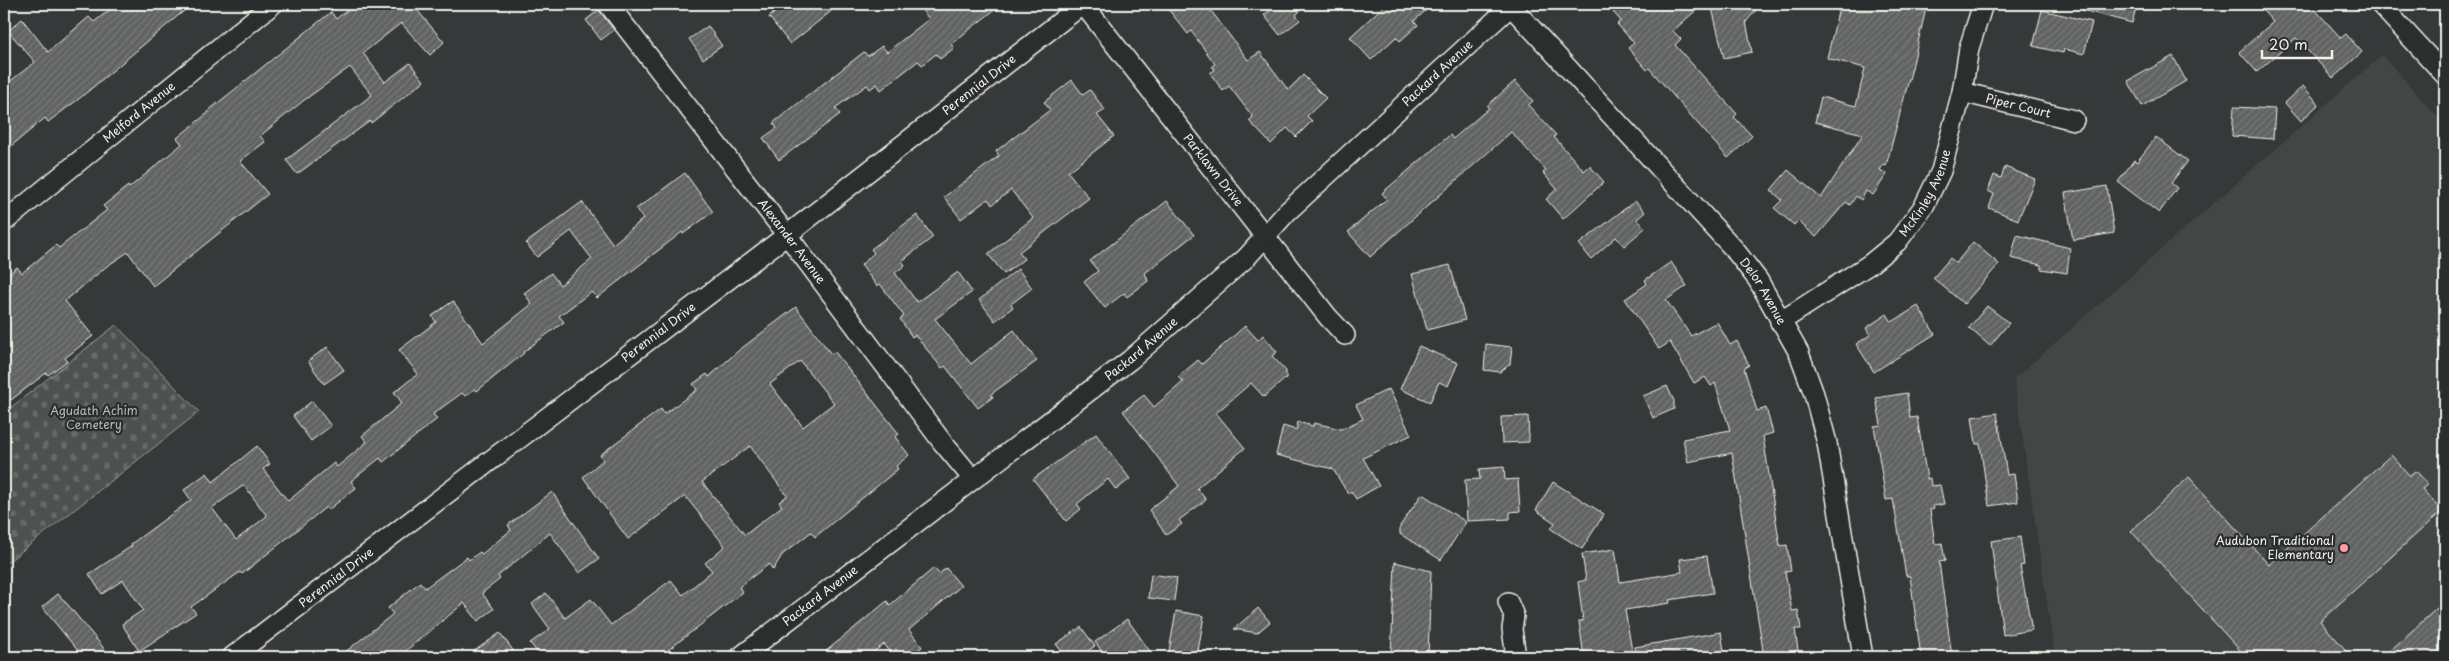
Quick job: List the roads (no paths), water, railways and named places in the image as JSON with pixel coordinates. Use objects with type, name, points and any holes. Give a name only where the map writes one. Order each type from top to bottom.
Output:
[{"type":"street","name":"Melford Avenue","points":[[4,222],[273,4]]},
{"type":"street","name":"Alexander Avenue","points":[[608,4],[787,235],[943,443],[973,479]]},
{"type":"street","name":"Perennial Drive","points":[[232,657],[787,235],[1083,4]]},
{"type":"street","name":"Parklawn Drive","points":[[1083,4],[1328,317],[1345,335]]},
{"type":"street","name":"Packard Avenue","points":[[740,657],[1130,360],[1246,258],[1287,212],[1511,4]]},
{"type":"street","name":"Delor Avenue","points":[[1511,4],[1734,249],[1758,280],[1799,353],[1814,394],[1827,443],[1863,657]]},
{"type":"street","name":"McKinley Avenue","points":[[1780,322],[1870,264],[1897,242],[1924,206],[1941,170],[1962,92],[1969,48],[1983,4]]},
{"type":"street","points":[[2380,4],[2445,75]]},
{"type":"street","name":"Piper Court","points":[[1962,92],[2074,120]]},
{"type":"street","points":[[1508,602],[1514,616],[1512,629],[1516,657]]},
{"type":"place","name":"Audubon Traditional Elementary","points":[[2344,548]]},
{"type":"park label","name":"Agudath Achim Cemetery","points":[[94,418]]}]
